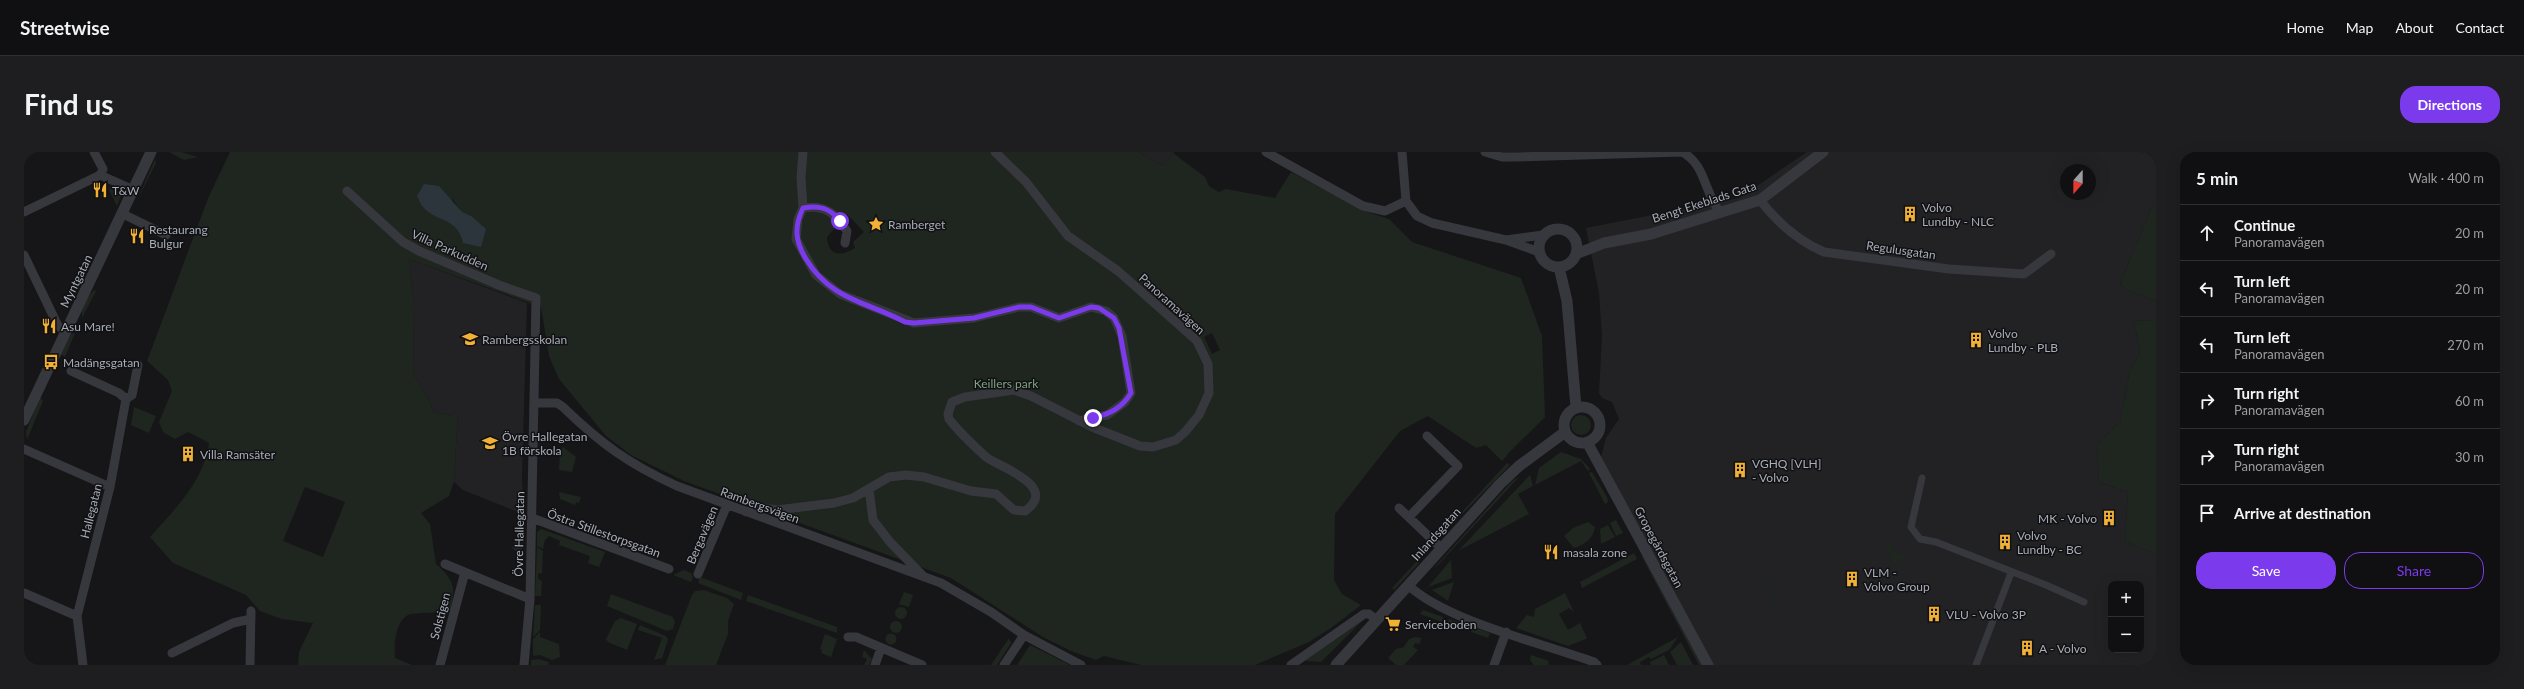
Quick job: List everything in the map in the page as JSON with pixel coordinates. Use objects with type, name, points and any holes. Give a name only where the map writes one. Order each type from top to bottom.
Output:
[{"type":"street","points":[[24,212],[100,175],[103,169],[94,152]]},
{"type":"street","name":"Myntgatan","points":[[24,420],[123,214],[151,152]]},
{"type":"street","points":[[803,152],[801,178],[803,208],[798,219],[796,239],[816,275],[840,294],[905,322],[914,323],[974,318],[1019,307],[1031,307],[1059,318],[1091,307],[1106,311],[1114,318],[1122,336],[1131,393],[1126,402],[1107,415],[1079,421]]},
{"type":"street","name":"Panoramavägen","points":[[746,512],[763,508],[778,510],[834,503],[853,498],[889,477],[924,477],[971,490],[996,494],[1014,510],[1025,511],[1032,504],[1032,488],[1019,474],[987,457],[953,424],[948,414],[952,402],[965,397],[1014,390],[1031,396],[1079,421],[1140,446],[1161,446],[1176,440],[1194,423],[1206,400],[1210,384],[1208,364],[1203,350],[1188,332],[1118,271],[1076,243],[1026,182],[995,152]]},
{"type":"street","points":[[1266,152],[1363,206],[1385,211],[1406,201]]},
{"type":"street","points":[[1402,152],[1406,201],[1416,216],[1423,220],[1471,234],[1506,240],[1539,252]]},
{"type":"street","points":[[1485,152],[1502,157],[1682,152],[1691,157],[1696,164],[1712,203],[1721,213]]},
{"type":"street","name":"Bengt Ekeblads Gata","points":[[1576,254],[1604,243],[1651,234],[1760,200],[1823,152]]},
{"type":"street","points":[[100,175],[134,190]]},
{"type":"street","name":"Villa Parkudden","points":[[347,191],[401,240],[419,251],[499,285],[536,298],[535,403]]},
{"type":"street","name":"Regulusgatan","points":[[1760,200],[1771,213],[1805,244],[1824,252],[1949,269],[2024,274],[2051,254]]},
{"type":"street","points":[[803,208],[816,206],[835,214],[847,231],[845,243]]},
{"type":"street","points":[[123,214],[166,235]]},
{"type":"street","points":[[1506,240],[1543,235],[1554,228],[1560,228],[1572,234],[1576,240],[1576,254],[1570,263],[1559,267],[1546,263],[1539,252],[1540,240],[1543,235]]},
{"type":"street","name":"Bengt Ekeblads Gata","points":[[1576,240],[1604,243]]},
{"type":"street","points":[[24,255],[58,326],[66,332]]},
{"type":"street","points":[[1559,267],[1567,301],[1576,407]]},
{"type":"street","name":"Hallegatan","points":[[83,665],[77,616],[110,487],[126,398],[132,395],[138,365]]},
{"type":"street","points":[[71,371],[119,393],[126,398]]},
{"type":"street","name":"Rambergsvägen","points":[[535,403],[557,403],[602,443],[638,467],[677,486],[955,589],[1024,636],[1081,665]]},
{"type":"street","name":"Övre Hallegatan","points":[[524,665],[530,599],[535,403]]},
{"type":"street","points":[[1576,407],[1591,409],[1599,418],[1598,433],[1587,442],[1572,440],[1565,432],[1565,417],[1576,407]]},
{"type":"street","name":"Inlandsgatan","points":[[1336,665],[1500,484],[1519,466],[1565,432]]},
{"type":"street","points":[[1409,517],[1458,466],[1427,436]]},
{"type":"street","name":"Gropegårdsgatan","points":[[1587,442],[1708,665]]},
{"type":"street","points":[[24,449],[110,487]]},
{"type":"street","points":[[1922,478],[1911,527],[1920,539],[1936,542],[2011,573],[2046,585],[2084,602]]},
{"type":"street","points":[[869,489],[874,520],[890,542],[924,577]]},
{"type":"street","name":"Bergavägen","points":[[698,574],[727,505]]},
{"type":"street","points":[[1400,508],[1441,548]]},
{"type":"street","name":"Östra Stillestorpsgatan","points":[[532,518],[669,569]]},
{"type":"street","points":[[445,564],[530,599]]},
{"type":"street","name":"Solstigen","points":[[440,665],[464,572]]},
{"type":"street","points":[[1976,665],[2011,573]]},
{"type":"street","points":[[1408,585],[1424,599],[1506,632],[1594,662],[1597,665]]},
{"type":"street","points":[[24,593],[77,616]]},
{"type":"street","points":[[1291,665],[1364,614],[1370,614],[1377,620]]},
{"type":"street","points":[[172,653],[251,615],[250,665]]},
{"type":"street","points":[[1494,665],[1506,632]]},
{"type":"street","points":[[1004,665],[1024,636]]},
{"type":"street","points":[[848,637],[856,638],[922,665]]},
{"type":"street","points":[[875,665],[881,648]]},
{"type":"shaded area","points":[[1138,152],[1174,152],[1163,166]]},
{"type":"shaded area","points":[[1807,152],[2156,152],[2156,197],[2120,284],[2127,290],[2156,301],[2156,323],[2152,320],[2134,321],[2140,352],[2130,371],[2120,422],[2097,444],[2099,482],[2128,492],[2125,541],[2156,554],[2156,665],[1711,665],[1601,457],[1606,438],[1619,419],[1612,402],[1602,398],[1599,393],[1602,337],[1599,293],[1586,228],[1739,198]]},
{"type":"shaded area","points":[[424,184],[439,186],[462,212],[471,216],[486,229],[481,247],[463,243],[457,229],[452,224],[434,216],[423,207],[417,196]]},
{"type":"shaded area","name":"Rambergsskolan","points":[[409,259],[527,303],[522,475],[523,514],[463,490],[454,482],[458,410],[452,416],[433,412],[430,402],[413,373],[414,304]]},
{"type":"green space","points":[[169,152],[181,152],[198,157],[184,160]]},
{"type":"green space","name":"Keillers park","points":[[230,152],[1138,152],[1163,166],[1173,153],[1205,177],[1209,186],[1219,192],[1226,189],[1275,198],[1291,172],[1367,212],[1389,219],[1412,242],[1521,278],[1542,336],[1545,417],[1512,449],[1502,461],[1486,445],[1476,448],[1428,416],[1400,431],[1335,514],[1334,580],[1342,594],[1361,605],[1331,628],[1309,642],[1255,665],[1141,665],[1104,656],[1096,660],[1071,651],[1043,637],[951,578],[684,481],[631,455],[606,436],[559,379],[549,356],[541,307],[409,259],[414,304],[413,373],[430,402],[433,412],[452,416],[458,409],[454,482],[449,496],[421,513],[430,524],[436,564],[443,570],[451,581],[453,596],[450,612],[411,614],[404,618],[400,623],[395,640],[395,658],[412,665],[298,665],[299,652],[313,623],[282,619],[260,611],[246,595],[173,563],[150,537],[187,494],[195,482],[206,457],[209,443],[188,432],[175,439],[163,432],[159,422],[172,391],[168,380],[147,361],[209,196]],"holes":[[[452,198],[462,213],[471,216],[461,233],[455,226]],[[847,214],[864,232],[853,242],[855,248],[845,253],[836,253],[833,251],[830,248],[827,237]],[[1212,333],[1220,350],[1212,354],[1204,337]],[[305,487],[345,502],[323,557],[283,541]]]},
{"type":"green space","points":[[155,159],[156,163],[136,203]]},
{"type":"green space","points":[[111,188],[121,195],[117,206],[109,190]]},
{"type":"green space","points":[[2156,197],[2156,301],[2127,290],[2120,284]]},
{"type":"green space","points":[[95,290],[96,291],[82,318],[82,311],[85,302]]},
{"type":"green space","points":[[2153,320],[2156,323],[2156,554],[2125,541],[2128,492],[2099,482],[2097,444],[2120,422],[2130,371],[2140,352],[2134,321]]},
{"type":"green space","points":[[75,333],[65,357],[61,354],[71,334]]},
{"type":"green space","points":[[40,397],[43,401],[27,440],[26,432]]},
{"type":"green space","points":[[134,407],[156,416],[149,433],[131,425]]},
{"type":"green space","points":[[1581,415],[1588,418],[1591,425],[1588,432],[1581,435],[1574,432],[1571,425],[1574,418]]},
{"type":"green space","points":[[563,447],[576,457],[572,472],[559,470],[560,450]]},
{"type":"green space","points":[[1561,452],[1581,459],[1590,469],[1588,471],[1581,461],[1535,485],[1539,468]]},
{"type":"green space","points":[[1507,463],[1510,465],[1438,539],[1438,538]]},
{"type":"green space","points":[[1592,472],[1607,497],[1608,502],[1605,504],[1589,473]]},
{"type":"green space","points":[[1530,475],[1533,486],[1518,494],[1529,514],[1458,551]]},
{"type":"green space","points":[[1519,477],[1439,564],[1433,569],[1512,481]]},
{"type":"green space","points":[[559,492],[581,497],[579,503],[576,502],[575,505],[560,499]]},
{"type":"green space","points":[[1616,520],[1623,533],[1616,536],[1610,523]]},
{"type":"green space","points":[[1588,522],[1595,527],[1591,538],[1585,543],[1574,548],[1564,536],[1573,528]]},
{"type":"green space","points":[[1608,525],[1615,537],[1601,544],[1600,529]]},
{"type":"green space","points":[[541,529],[605,552],[599,567],[588,563],[590,556],[559,545],[560,541],[549,536],[545,540],[543,549],[537,546],[537,532]]},
{"type":"green space","points":[[515,541],[522,543],[522,556],[512,548]]},
{"type":"green space","points":[[1884,545],[1894,545],[1893,551],[1897,553],[1901,552],[1905,558],[1895,564]]},
{"type":"green space","points":[[537,547],[543,551],[542,573],[538,574],[538,579],[542,581],[541,596],[535,596]]},
{"type":"green space","points":[[1634,553],[1637,559],[1582,588],[1580,582]]},
{"type":"green space","points":[[1643,556],[1702,665],[1699,665],[1642,557]]},
{"type":"green space","points":[[1451,560],[1452,578],[1428,587]]},
{"type":"green space","points":[[1417,561],[1419,563],[1394,590],[1392,588]]},
{"type":"green space","points":[[684,570],[691,573],[693,577],[691,582],[673,575]]},
{"type":"green space","points":[[1674,573],[1681,589],[1675,592],[1669,580],[1671,574]]},
{"type":"green space","points":[[700,577],[743,593],[741,600],[698,583]]},
{"type":"green space","points":[[1763,577],[1779,608],[1777,609],[1761,578]]},
{"type":"green space","points":[[1454,582],[1448,601],[1432,590]]},
{"type":"green space","points":[[704,590],[727,598],[734,604],[728,621],[728,634],[716,665],[665,665],[692,595],[695,591]]},
{"type":"green space","points":[[904,592],[913,595],[909,607],[899,604]]},
{"type":"green space","points":[[1565,593],[1574,612],[1569,608],[1559,614],[1568,630],[1580,623],[1587,638],[1586,639],[1568,646],[1516,628],[1527,615],[1534,617],[1535,609]]},
{"type":"green space","points":[[611,594],[673,617],[675,622],[673,629],[667,631],[607,606]]},
{"type":"green space","points":[[748,595],[837,627],[837,633],[746,601]]},
{"type":"green space","points":[[535,605],[541,605],[540,630],[533,637]]},
{"type":"green space","points":[[899,607],[903,607],[907,613],[903,619],[899,619],[895,615],[895,611]]},
{"type":"green space","points":[[1423,610],[1443,617],[1442,622],[1420,614]]},
{"type":"green space","points":[[621,618],[637,624],[627,650],[608,642],[606,639],[615,621]]},
{"type":"green space","points":[[1449,619],[1471,626],[1469,631],[1447,624]]},
{"type":"green space","points":[[1363,620],[1321,662],[1306,661],[1307,659]]},
{"type":"green space","points":[[894,621],[898,621],[902,627],[898,633],[894,633],[890,629],[890,625]]},
{"type":"green space","points":[[640,625],[666,636],[668,640],[662,658],[654,660],[662,638],[638,630]]},
{"type":"green space","points":[[1473,627],[1490,633],[1488,638],[1471,632]]},
{"type":"green space","points":[[540,632],[540,637],[559,644],[560,657],[552,660],[540,655],[533,656],[533,639]]},
{"type":"green space","points":[[891,633],[895,635],[897,639],[895,643],[891,645],[887,643],[885,639],[887,635]]},
{"type":"green space","points":[[825,634],[837,639],[831,657],[821,653],[822,650],[820,649]]},
{"type":"green space","points":[[1415,637],[1421,638],[1420,644],[1415,643],[1413,647],[1418,650],[1404,665],[1396,665],[1388,658],[1396,649],[1404,647],[1409,639]]},
{"type":"green space","points":[[1678,637],[1669,650],[1651,659],[1649,657],[1640,662],[1641,665],[1627,665]]},
{"type":"green space","points":[[1009,638],[1011,643],[997,665],[991,665]]},
{"type":"green space","points":[[1681,642],[1693,665],[1677,665],[1670,652]]},
{"type":"green space","points":[[1030,645],[1070,665],[1017,665]]},
{"type":"green space","points":[[864,650],[872,659],[869,665],[864,665],[867,659],[862,657]]},
{"type":"green space","points":[[1531,655],[1549,661],[1548,665],[1534,665],[1530,660]]},
{"type":"green space","points":[[1664,655],[1669,665],[1651,665],[1650,662]]},
{"type":"green space","points":[[538,659],[549,662],[548,665],[531,665],[531,660]]},
{"type":"place","name":"T&W","points":[[100,190]]},
{"type":"place","name":"Volvo Lundby - NLC","points":[[1910,214]]},
{"type":"place","name":"Ramberget","points":[[876,224]]},
{"type":"place","name":"Restaurang Bulgur","points":[[137,236]]},
{"type":"place","name":"Asu Mare!","points":[[49,326]]},
{"type":"place","name":"Rambergsskolan","points":[[470,339]]},
{"type":"place","name":"Volvo Lundby - PLB","points":[[1976,340]]},
{"type":"place","name":"Madängsgatan","points":[[51,362]]},
{"type":"place","name":"Övre Hallegatan 1B förskola","points":[[490,443]]},
{"type":"place","name":"Villa Ramsäter","points":[[188,454]]},
{"type":"place","name":"VGHQ [VLH] - Volvo","points":[[1740,470]]},
{"type":"place","name":"MK - Volvo","points":[[2109,518]]},
{"type":"place","name":"Volvo Lundby - BC","points":[[2005,542]]},
{"type":"place","name":"masala zone","points":[[1551,552]]},
{"type":"place","name":"VLM - Volvo Group","points":[[1852,579]]},
{"type":"place","name":"VLU - Volvo 3P","points":[[1934,614]]},
{"type":"place","name":"Serviceboden","points":[[1393,624]]},
{"type":"place","name":"A - Volvo","points":[[2027,648]]},
{"type":"route","points":[[840,221],[832,212],[816,206],[803,208],[798,219],[796,239],[800,250],[816,275],[831,289],[840,294],[893,315],[905,322],[914,323],[974,318],[1019,307],[1031,307],[1059,318],[1091,307],[1106,311],[1114,318],[1122,336],[1131,383],[1131,393],[1126,402],[1119,408],[1107,415],[1093,418]]}]
